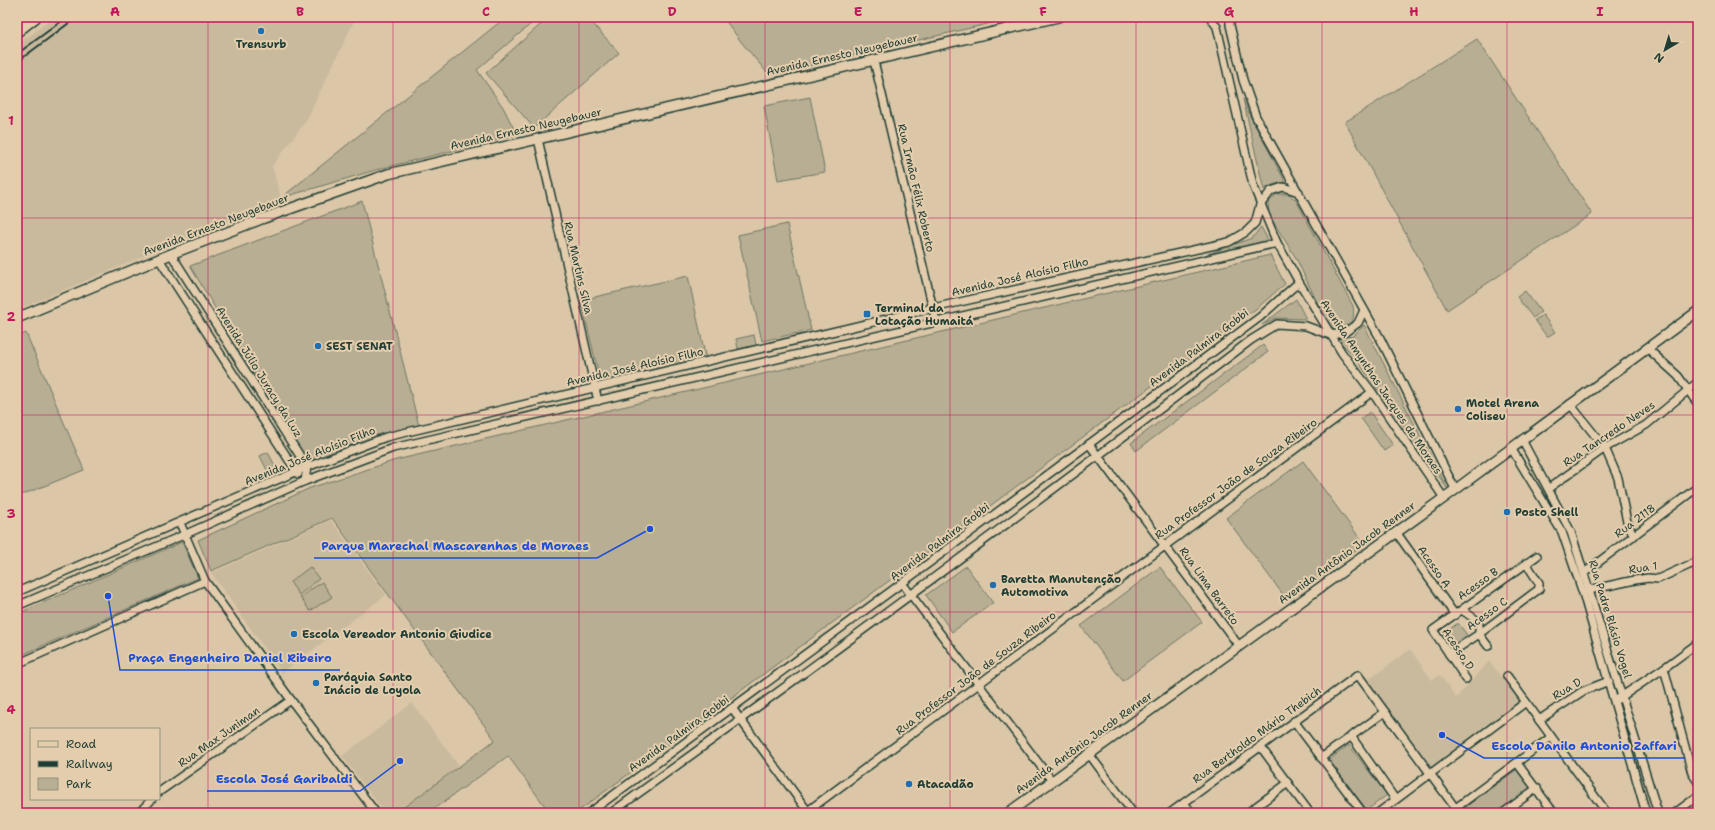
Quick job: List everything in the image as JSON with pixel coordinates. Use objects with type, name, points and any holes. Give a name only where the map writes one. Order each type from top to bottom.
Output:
[{"type":"highway","points":[[17,31],[35,17]]},
{"type":"main road","name":"Avenida Ernesto Neugebauer","points":[[17,318],[171,254],[264,218],[388,174],[1058,17]]},
{"type":"main road","name":"Avenida Antônio Jacob Renner","points":[[1008,813],[1444,498],[1698,311]]},
{"type":"street","name":"Avenida Amynthas Jacques de Moraes","points":[[1210,17],[1217,27],[1252,185],[1277,243],[1330,335],[1372,392],[1444,498]]},
{"type":"street","name":"Avenida Amynthas Jacques de Moraes","points":[[1230,17],[1230,25],[1243,80],[1256,117],[1380,338],[1455,489]]},
{"type":"street","name":"Rua Irmão Félix Roberto","points":[[874,61],[936,321]]},
{"type":"street","name":"Rua Martins Silva","points":[[538,139],[598,401]]},
{"type":"street","points":[[1260,205],[1271,191],[1283,187],[1299,192]]},
{"type":"street","name":"Avenida José Aloísio Filho","points":[[17,592],[307,467],[386,437],[933,308],[1229,242],[1246,232],[1255,223],[1260,205]]},
{"type":"street","name":"Avenida José Aloísio Filho","points":[[17,606],[186,534],[305,481],[393,448],[1277,243]]},
{"type":"street","name":"Avenida Júlio Juracy da Luz","points":[[171,254],[307,467]]},
{"type":"street","name":"Avenida Júlio Juracy da Luz","points":[[159,259],[296,472],[305,481]]},
{"type":"street","name":"Avenida Palmira Gobbi","points":[[589,813],[1260,317],[1299,282]]},
{"type":"street","points":[[611,813],[911,595],[1099,456],[1251,340],[1278,324],[1306,326],[1330,335],[1344,333],[1358,323],[1364,310]]},
{"type":"street","points":[[1647,348],[1678,376],[1698,404]]},
{"type":"street","name":"Rua Tancredo Neves","points":[[1549,488],[1605,448],[1646,425],[1698,382]]},
{"type":"street","name":"Rua Professor João de Souza Ribeiro","points":[[807,812],[1372,392]]},
{"type":"street","points":[[1570,404],[1605,448],[1618,478],[1627,522],[1634,536]]},
{"type":"street","name":"Rua Padre Blásio Vogel","points":[[1522,440],[1549,488],[1571,532],[1589,590],[1618,699],[1630,759],[1646,813]]},
{"type":"street","name":"Rua Lima Barreto","points":[[1089,444],[1166,545],[1239,646]]},
{"type":"street","name":"Rua Padre Blásio Vogel","points":[[1511,448],[1562,532],[1583,594],[1609,681],[1618,699],[1658,813]]},
{"type":"street","points":[[305,481],[307,467]]},
{"type":"street","name":"Rua 2118","points":[[1584,573],[1698,486]]},
{"type":"street","points":[[180,523],[206,581],[291,700],[376,813]]},
{"type":"street","name":"Acesso A","points":[[1396,532],[1454,615]]},
{"type":"street","name":"Acesso B","points":[[1433,630],[1537,556]]},
{"type":"street","name":"Rua 1","points":[[1589,590],[1648,578],[1658,579],[1698,561]]},
{"type":"street","name":"Acesso C","points":[[1449,654],[1479,634],[1540,587],[1526,563]]},
{"type":"street","points":[[17,664],[206,581]]},
{"type":"street","points":[[902,583],[1052,781]]},
{"type":"street","points":[[1462,610],[1475,618],[1479,624],[1479,634],[1488,646]]},
{"type":"street","name":"Acesso D","points":[[1433,630],[1466,679]]},
{"type":"street","points":[[1618,699],[1698,643]]},
{"type":"street","points":[[1664,668],[1692,774],[1698,782]]},
{"type":"street","name":"Rua Bertholdo Mário Thebich","points":[[1170,813],[1358,675],[1385,712]]},
{"type":"street","points":[[1507,676],[1607,813]]},
{"type":"street","name":"Rua D","points":[[1539,720],[1584,691],[1609,681]]},
{"type":"street","name":"Rua Max Juniman","points":[[160,791],[291,700]]},
{"type":"street","points":[[1378,813],[1526,702]]},
{"type":"street","points":[[732,708],[807,812]]},
{"type":"street","points":[[1322,758],[1385,712],[1430,774],[1454,811],[1551,737]]},
{"type":"street","points":[[1294,721],[1364,813]]},
{"type":"street","points":[[1351,736],[1395,799]]},
{"type":"street","points":[[1260,746],[1310,813]]},
{"type":"street","points":[[1090,754],[1133,813]]},
{"type":"street","points":[[1517,763],[1537,788],[1554,813]]},
{"type":"street","points":[[1251,812],[1288,783]]},
{"type":"street","points":[[1503,813],[1537,788]]},
{"type":"street","points":[[1674,813],[1698,796]]},
{"type":"street","points":[[140,813],[151,800]]},
{"type":"street","points":[[1184,802],[1192,813]]},
{"type":"shaded area","points":[[54,17],[356,17],[306,121],[272,166],[281,198],[17,310],[17,45]]},
{"type":"shaded area","name":"Escola Vereador Antonio Giudice","points":[[331,520],[386,595],[282,673],[211,573]]},
{"type":"shaded area","points":[[1410,649],[1432,680],[1440,675],[1456,698],[1489,661],[1521,702],[1431,768],[1367,681]]},
{"type":"shaded area","points":[[412,703],[459,766],[395,813],[385,813],[342,756]]},
{"type":"green space","points":[[506,17],[539,17],[477,70],[503,107],[517,135],[379,169],[281,198]]},
{"type":"green space","points":[[549,17],[587,17],[619,53],[534,128],[486,73]]},
{"type":"green space","points":[[723,17],[1008,17],[1009,19],[769,75],[742,43]]},
{"type":"green space","points":[[1477,39],[1592,214],[1447,310],[1345,122]]},
{"type":"green space","points":[[810,97],[825,172],[778,180],[764,106]]},
{"type":"green space","points":[[1243,99],[1250,116],[1286,183],[1275,184],[1264,190]]},
{"type":"green space","points":[[1277,194],[1289,194],[1296,200],[1353,306],[1354,311],[1352,320],[1347,325],[1339,328],[1333,328],[1325,319],[1296,258],[1269,215],[1268,203]]},
{"type":"green space","name":"SEST SENAT","points":[[362,201],[419,426],[346,448],[308,463],[190,266]]},
{"type":"green space","points":[[787,224],[811,330],[762,341],[738,235]]},
{"type":"green space","points":[[1261,227],[1268,240],[1205,255],[1252,238]]},
{"type":"green space","points":[[1270,255],[1285,284],[1257,308],[576,813],[550,813],[508,756],[428,813],[396,813],[495,740],[332,518],[211,571],[198,540],[310,488],[396,460]]},
{"type":"green space","points":[[688,276],[706,359],[601,384],[581,300]]},
{"type":"green space","points":[[1525,291],[1541,312],[1533,318],[1517,297]]},
{"type":"green space","points":[[1296,299],[1306,319],[1276,318],[1262,325]]},
{"type":"green space","points":[[1543,315],[1555,332],[1547,337],[1535,320]]},
{"type":"green space","points":[[1364,325],[1447,488],[1354,356],[1337,339],[1353,336]]},
{"type":"green space","points":[[26,333],[84,470],[17,497],[17,337]]},
{"type":"green space","points":[[754,335],[756,345],[738,349],[736,339]]},
{"type":"green space","points":[[1263,345],[1268,352],[1136,451],[1131,443]]},
{"type":"green space","points":[[1370,412],[1393,445],[1384,451],[1361,418]]},
{"type":"green space","points":[[268,452],[277,470],[269,474],[260,456]]},
{"type":"green space","points":[[1303,461],[1364,544],[1287,600],[1226,518]]},
{"type":"green space","points":[[182,542],[198,578],[17,657],[17,614]]},
{"type":"green space","points":[[966,566],[993,603],[952,632],[926,595]]},
{"type":"green space","points":[[310,567],[319,579],[299,595],[290,582]]},
{"type":"green space","points":[[1160,567],[1202,622],[1123,681],[1081,626]]},
{"type":"green space","points":[[322,582],[332,597],[310,611],[300,597]]},
{"type":"green space","points":[[1458,623],[1467,635],[1447,649],[1439,637]]},
{"type":"green space","points":[[1349,745],[1387,795],[1367,810],[1329,760]]},
{"type":"green space","points":[[1517,769],[1531,788],[1498,813],[1466,813],[1463,809]]},
{"type":"railway","points":[[17,54],[67,17]]},
{"type":"railway","points":[[17,62],[77,17]]},
{"type":"place","name":"Trensurb","points":[[261,31]]},
{"type":"place","name":"Terminal da Lotação Humaitá","points":[[867,314]]},
{"type":"place","name":"SEST SENAT","points":[[318,346]]},
{"type":"place","name":"Motel Arena Coliseu","points":[[1458,409]]},
{"type":"place","name":"Posto Shell","points":[[1507,512]]},
{"type":"place","name":"Parque Marechal Mascarenhas de Moraes","points":[[650,529]]},
{"type":"place","name":"Baretta Manutenção Automotiva","points":[[993,585]]},
{"type":"place","name":"Praça Engenheiro Daniel Ribeiro","points":[[108,596]]},
{"type":"place","name":"Escola Vereador Antonio Giudice","points":[[294,634]]},
{"type":"place","name":"Paróquia Santo Inácio de Loyola","points":[[316,683]]},
{"type":"place","name":"Escola Danilo Antonio Zaffari","points":[[1442,735]]},
{"type":"place","name":"Escola José Garibaldi","points":[[400,761]]},
{"type":"place","name":"Atacadão","points":[[909,784]]}]
